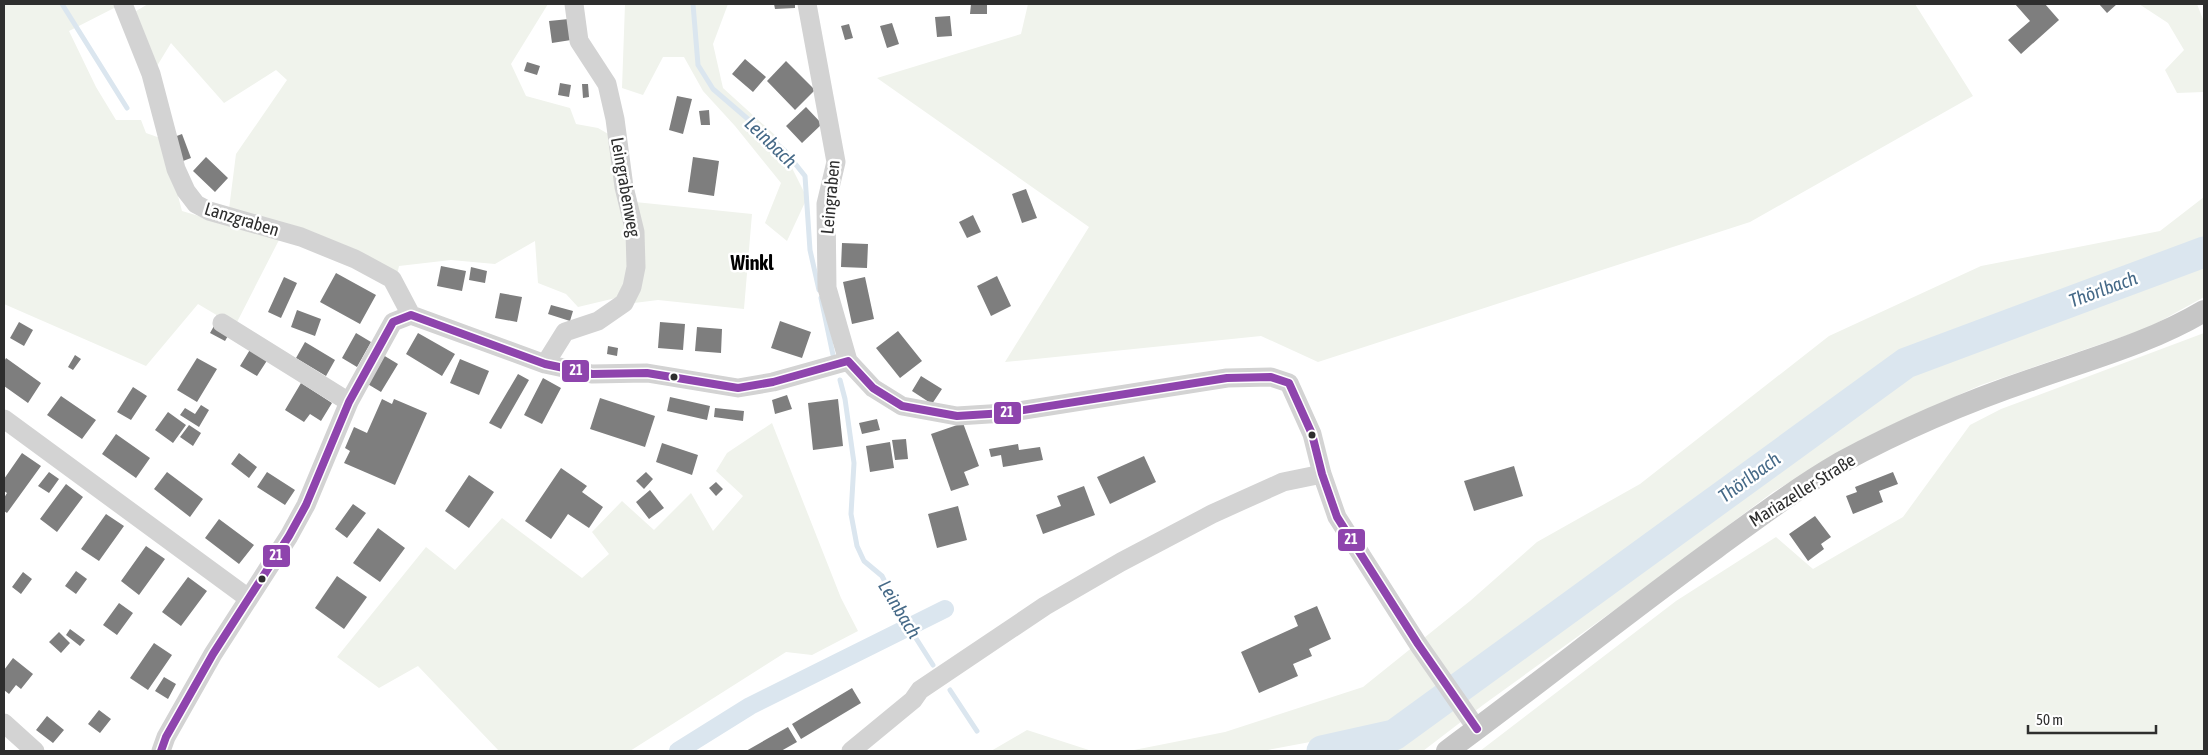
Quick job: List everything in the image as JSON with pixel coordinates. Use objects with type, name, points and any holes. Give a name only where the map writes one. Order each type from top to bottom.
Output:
[{"type":"main road","name":"Mariazeller Straße","points":[[1446,751],[1475,725],[1690,566],[1760,516],[1840,463],[1949,412],[1993,394],[2140,342],[2167,331],[2204,311]]},
{"type":"street","name":"Lanzgraben","points":[[123,4],[151,74],[176,169],[186,192],[196,204],[209,211],[301,237],[355,259],[392,279],[411,315]]},
{"type":"street","name":"Leingrabenweg","points":[[545,364],[566,332],[598,321],[624,303],[632,287],[636,267],[635,232],[624,187],[607,84],[579,41],[574,4]]},
{"type":"street","name":"Leingraben","points":[[807,4],[836,162],[826,204],[827,288],[848,360]]},
{"type":"street","points":[[161,751],[166,737],[208,662],[289,536],[306,505],[350,402],[393,322],[411,315],[545,364],[592,374],[648,373],[738,388],[774,382],[848,360],[872,388],[902,406],[957,416],[1005,413],[1227,378],[1272,376],[1289,383],[1312,434],[1322,474],[1337,517],[1418,644],[1475,725]]},
{"type":"street","points":[[222,323],[350,402]]},
{"type":"street","points":[[4,419],[248,598]]},
{"type":"street","points":[[851,751],[913,700],[920,690],[1037,612],[1104,572],[1221,510],[1284,482],[1322,474]]},
{"type":"street","points":[[4,723],[35,751]]},
{"type":"shaded area","points":[[4,4],[117,4],[118,6],[69,31],[96,87],[116,120],[141,120],[146,133],[163,139],[182,211],[279,240],[235,326],[198,304],[146,366],[4,304]]},
{"type":"shaded area","points":[[148,4],[548,4],[511,64],[526,96],[570,108],[576,124],[598,128],[610,135],[625,211],[630,280],[620,297],[578,307],[566,294],[538,283],[535,241],[495,264],[451,260],[399,266],[397,275],[229,209],[236,154],[287,80],[276,70],[224,103],[171,43],[157,66],[131,14]]},
{"type":"shaded area","points":[[625,4],[728,4],[713,44],[723,88],[776,136],[807,198],[787,241],[765,223],[781,183],[735,126],[703,91],[684,57],[663,57],[643,95],[622,88]]},
{"type":"shaded area","points":[[1028,4],[1915,4],[1973,96],[1750,222],[1318,362],[1261,336],[1005,362],[1089,227],[877,78],[1021,34]]},
{"type":"shaded area","points":[[2139,4],[2197,4],[2204,22],[2204,92],[2177,93],[2165,70],[2184,50],[2168,23]]},
{"type":"shaded area","points":[[2204,197],[2204,240],[2112,276],[1925,344],[1849,389],[1385,728],[1262,751],[1129,751],[1225,732],[1363,687],[1470,601],[1537,542],[1640,484],[1829,336],[1981,266],[2160,231]]},
{"type":"shaded area","points":[[635,202],[752,214],[744,309],[658,300],[634,303],[637,288]]},
{"type":"shaded area","points":[[2204,263],[2204,297],[2148,328],[1981,385],[1876,432],[1773,492],[1423,751],[1355,751],[1397,739],[1486,678],[1884,392],[1964,345]]},
{"type":"shaded area","points":[[2204,333],[2204,751],[1480,751],[1676,601],[1776,537],[1813,569],[1903,517],[1970,425],[2001,409]]},
{"type":"shaded area","points":[[772,423],[841,598],[858,631],[812,655],[786,652],[630,751],[499,751],[418,666],[379,688],[337,657],[426,547],[455,570],[502,518],[582,578],[609,554],[592,532],[622,501],[654,530],[691,493],[713,531],[743,496],[716,471],[727,453]]},
{"type":"shaded area","points":[[1027,730],[1092,751],[991,751]]},
{"type":"building","points":[[774,4],[795,4],[795,8],[775,9]]},
{"type":"building","points":[[971,4],[987,4],[987,14],[970,14]]},
{"type":"building","points":[[2015,4],[2045,4],[2059,20],[2021,54],[2008,40],[2030,21]]},
{"type":"building","points":[[2099,4],[2117,4],[2107,13]]},
{"type":"building","points":[[950,16],[952,36],[937,37],[935,17]]},
{"type":"building","points":[[569,19],[571,40],[552,43],[549,21]]},
{"type":"building","points":[[892,23],[899,44],[887,48],[880,26]]},
{"type":"building","points":[[849,24],[853,38],[845,40],[841,26]]},
{"type":"building","points":[[745,59],[766,77],[753,92],[732,74]]},
{"type":"building","points":[[786,61],[815,90],[795,110],[767,81]]},
{"type":"building","points":[[527,62],[540,66],[537,75],[524,71]]},
{"type":"building","points":[[560,83],[571,85],[569,97],[558,95]]},
{"type":"building","points":[[582,84],[588,84],[589,97],[583,98]]},
{"type":"building","points":[[677,96],[692,99],[683,134],[669,130]]},
{"type":"building","points":[[806,107],[822,124],[802,143],[786,126]]},
{"type":"building","points":[[709,110],[710,125],[701,125],[699,111]]},
{"type":"building","points":[[182,134],[191,158],[183,161],[174,137]]},
{"type":"building","points":[[206,157],[228,178],[215,192],[193,171]]},
{"type":"building","points":[[693,157],[719,161],[714,196],[688,192]]},
{"type":"building","points":[[1026,189],[1037,218],[1022,223],[1012,194]]},
{"type":"building","points":[[973,215],[981,232],[967,238],[959,222]]},
{"type":"building","points":[[842,243],[868,244],[867,268],[841,267]]},
{"type":"building","points":[[441,266],[466,271],[462,291],[437,286]]},
{"type":"building","points":[[471,267],[487,271],[485,283],[469,280]]},
{"type":"building","points":[[336,273],[376,295],[360,324],[320,302]]},
{"type":"building","points":[[997,276],[1011,306],[991,316],[977,286]]},
{"type":"building","points":[[284,277],[297,283],[281,318],[268,312]]},
{"type":"building","points":[[865,277],[874,319],[852,324],[843,282]]},
{"type":"building","points":[[500,293],[522,297],[517,322],[495,318]]},
{"type":"building","points":[[551,305],[573,311],[570,321],[548,314]]},
{"type":"building","points":[[297,310],[321,319],[315,336],[291,327]]},
{"type":"building","points":[[780,321],[811,332],[802,358],[771,348]]},
{"type":"building","points":[[19,322],[33,330],[24,346],[10,338]]},
{"type":"building","points":[[660,322],[685,324],[683,350],[658,348]]},
{"type":"building","points":[[214,326],[229,334],[225,341],[210,333]]},
{"type":"building","points":[[697,327],[722,329],[721,353],[695,351]]},
{"type":"building","points":[[898,331],[922,361],[900,378],[876,348]]},
{"type":"building","points":[[356,333],[371,342],[357,367],[342,358]]},
{"type":"building","points":[[418,333],[455,354],[442,376],[406,354]]},
{"type":"building","points":[[305,342],[335,360],[326,376],[296,358]]},
{"type":"building","points":[[608,346],[618,348],[617,356],[607,354]]},
{"type":"building","points":[[251,348],[268,359],[257,376],[240,366]]},
{"type":"building","points":[[75,355],[81,359],[73,370],[68,367]]},
{"type":"building","points":[[383,355],[398,364],[381,392],[366,383]]},
{"type":"building","points":[[6,358],[41,383],[28,403],[4,386],[4,362]]},
{"type":"building","points":[[197,358],[217,369],[197,402],[177,390]]},
{"type":"building","points":[[460,359],[489,371],[479,395],[450,383]]},
{"type":"building","points":[[518,374],[529,380],[501,429],[489,423]]},
{"type":"building","points":[[921,376],[942,389],[932,404],[912,391]]},
{"type":"building","points":[[543,378],[561,388],[542,424],[524,415]]},
{"type":"building","points":[[301,383],[332,403],[321,421],[310,414],[304,422],[285,410]]},
{"type":"building","points":[[133,387],[147,396],[131,420],[117,412]]},
{"type":"building","points":[[787,395],[792,409],[775,414],[772,400]]},
{"type":"building","points":[[61,396],[96,420],[82,439],[47,415]]},
{"type":"building","points":[[670,397],[710,406],[707,420],[667,411]]},
{"type":"building","points":[[600,398],[655,416],[645,447],[590,429]]},
{"type":"building","points":[[382,399],[392,404],[394,399],[427,413],[395,485],[344,463],[350,451],[345,448],[354,427],[367,433]]},
{"type":"building","points":[[838,399],[843,446],[813,450],[808,403]]},
{"type":"building","points":[[201,405],[209,410],[199,427],[180,415],[185,408],[195,414]]},
{"type":"building","points":[[715,408],[744,411],[743,421],[714,417]]},
{"type":"building","points":[[168,412],[186,425],[173,443],[155,430]]},
{"type":"building","points":[[877,419],[880,430],[862,434],[859,423]]},
{"type":"building","points":[[963,423],[979,466],[964,472],[969,485],[951,491],[931,434]]},
{"type":"building","points":[[189,425],[201,433],[193,446],[180,437]]},
{"type":"building","points":[[116,434],[150,458],[136,478],[102,454]]},
{"type":"building","points":[[906,439],[908,459],[895,460],[892,440]]},
{"type":"building","points":[[890,442],[894,468],[870,472],[866,446]]},
{"type":"building","points":[[662,443],[698,455],[692,475],[656,462]]},
{"type":"building","points":[[1018,444],[1019,450],[1040,447],[1043,460],[1003,467],[1001,455],[991,457],[989,449]]},
{"type":"building","points":[[22,453],[41,466],[7,513],[4,511],[4,498],[7,493],[4,491],[4,479]]},
{"type":"building","points":[[239,453],[257,467],[249,478],[231,464]]},
{"type":"building","points":[[1144,456],[1156,482],[1110,504],[1097,477]]},
{"type":"building","points":[[1514,466],[1523,496],[1474,511],[1464,481]]},
{"type":"building","points":[[561,468],[587,486],[582,492],[603,507],[589,528],[568,514],[551,539],[525,521]]},
{"type":"building","points":[[49,472],[59,479],[49,493],[38,486]]},
{"type":"building","points":[[167,472],[203,499],[190,517],[154,489]]},
{"type":"building","points":[[267,472],[295,490],[285,505],[257,487]]},
{"type":"building","points":[[646,472],[653,479],[644,489],[636,481]]},
{"type":"building","points":[[1893,472],[1898,484],[1879,491],[1883,502],[1853,514],[1846,496],[1857,492],[1855,487]]},
{"type":"building","points":[[469,475],[494,492],[469,528],[445,511]]},
{"type":"building","points":[[716,482],[723,489],[716,496],[709,488]]},
{"type":"building","points":[[66,484],[83,497],[57,532],[40,519]]},
{"type":"building","points":[[1084,486],[1095,515],[1043,534],[1036,515],[1061,506],[1057,496]]},
{"type":"building","points":[[650,490],[664,508],[649,519],[636,502]]},
{"type":"building","points":[[353,504],[366,513],[347,538],[335,529]]},
{"type":"building","points":[[958,506],[967,540],[937,548],[928,514]]},
{"type":"building","points":[[106,514],[124,526],[99,561],[81,549]]},
{"type":"building","points":[[1815,516],[1831,537],[1821,544],[1824,549],[1808,561],[1789,534]]},
{"type":"building","points":[[219,519],[254,545],[239,564],[205,538]]},
{"type":"building","points":[[378,528],[405,548],[380,582],[353,563]]},
{"type":"building","points":[[146,546],[165,559],[139,595],[121,581]]},
{"type":"building","points":[[76,571],[87,579],[76,594],[65,586]]},
{"type":"building","points":[[23,572],[32,579],[21,594],[12,587]]},
{"type":"building","points":[[337,576],[367,597],[344,629],[315,608]]},
{"type":"building","points":[[188,577],[207,591],[181,626],[162,612]]},
{"type":"building","points":[[119,603],[133,613],[117,635],[103,625]]},
{"type":"building","points":[[1317,606],[1331,639],[1309,649],[1312,656],[1293,664],[1298,676],[1259,693],[1241,652],[1298,626],[1294,616]]},
{"type":"building","points":[[70,629],[85,640],[80,646],[66,635]]},
{"type":"building","points":[[59,632],[70,643],[61,653],[49,642]]},
{"type":"building","points":[[154,643],[172,655],[148,690],[130,678]]},
{"type":"building","points":[[13,658],[33,674],[21,689],[16,685],[9,694],[4,690],[4,670]]},
{"type":"building","points":[[164,677],[176,684],[168,699],[155,691]]},
{"type":"building","points":[[852,688],[861,703],[801,739],[792,724]]},
{"type":"building","points":[[99,710],[111,719],[100,733],[88,724]]},
{"type":"building","points":[[47,716],[64,730],[53,743],[36,730]]},
{"type":"building","points":[[788,727],[797,742],[781,751],[746,751]]},
{"type":"waterway","points":[[62,4],[127,108]]},
{"type":"waterway","name":"Leinbach","points":[[693,4],[698,65],[713,89],[785,151],[805,176],[810,250],[819,290]]},
{"type":"waterway","name":"Thörlbach","points":[[1322,751],[1394,735],[1906,363],[2204,252]]},
{"type":"waterway","name":"Leinbach","points":[[821,298],[833,355]]},
{"type":"waterway","name":"Leinbach","points":[[840,380],[845,399],[854,463],[851,514],[857,546],[864,561],[882,576],[905,621],[933,665]]},
{"type":"waterway","points":[[678,751],[750,706],[945,609]]},
{"type":"waterway","name":"Leinbach","points":[[950,690],[977,731]]},
{"type":"transit line","name":"21","points":[[161,751],[166,737],[213,654],[289,536],[306,505],[349,402],[393,322],[411,315],[545,364],[592,374],[647,373],[738,388],[773,382],[848,361],[873,388],[902,406],[957,416],[1005,413],[1227,378],[1271,377],[1289,383],[1312,434],[1322,474],[1337,517],[1418,644],[1477,729]]},
{"type":"district","name":"Winkl","points":[[752,262]]}]
